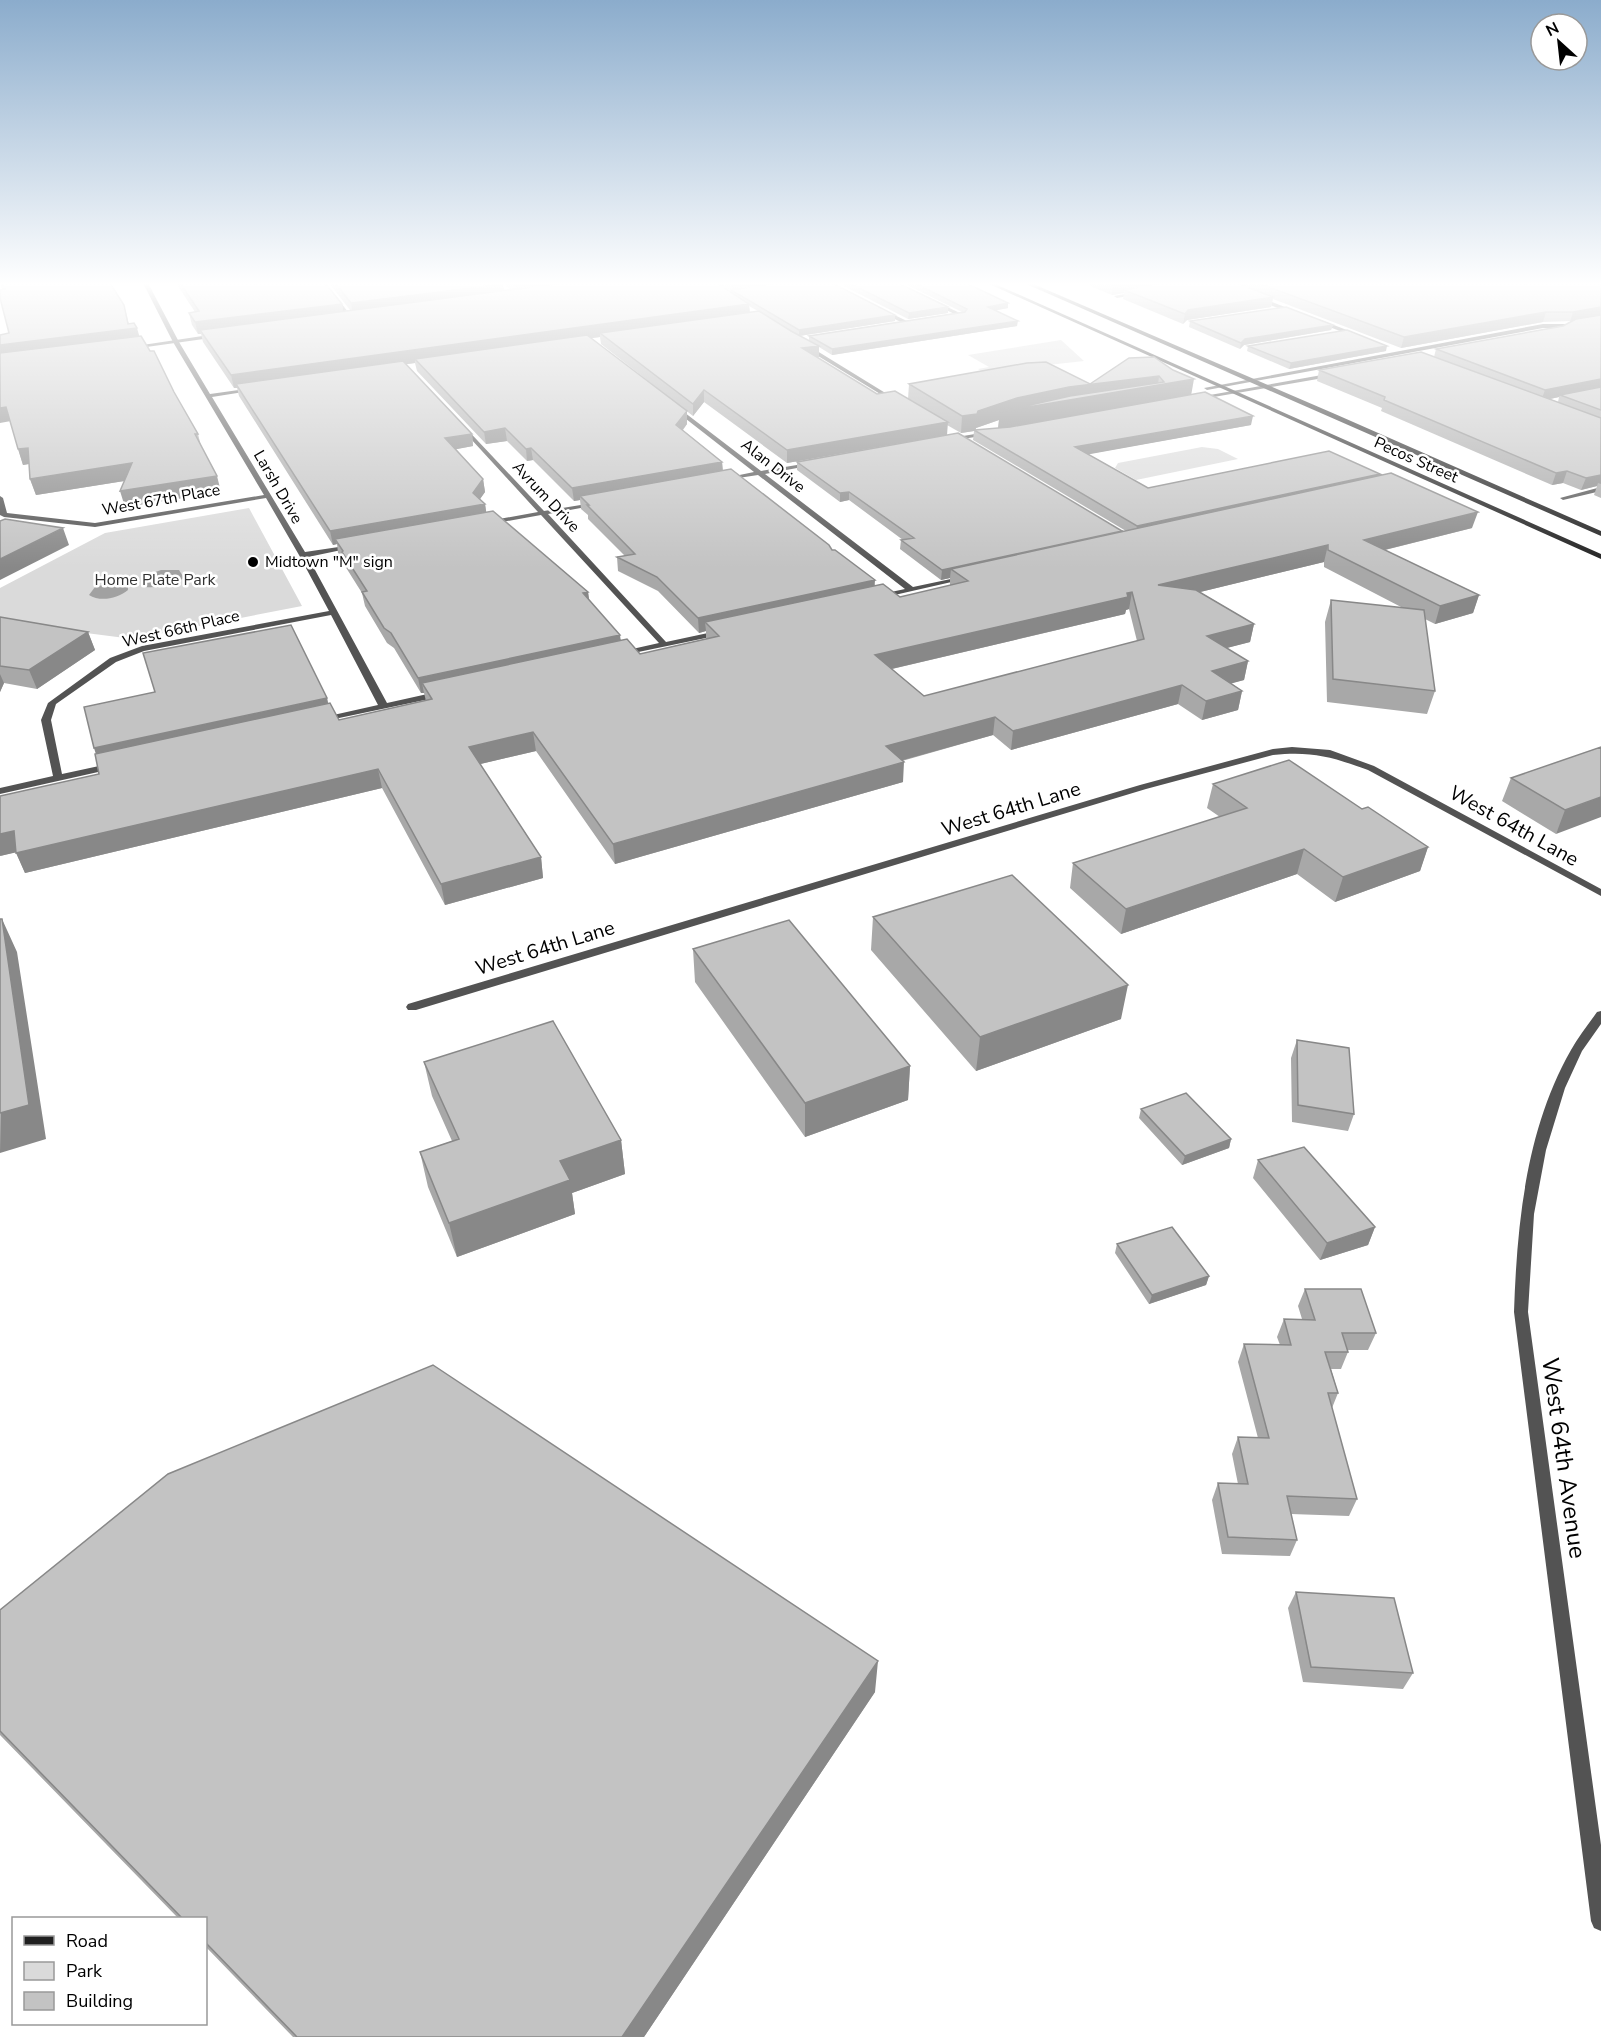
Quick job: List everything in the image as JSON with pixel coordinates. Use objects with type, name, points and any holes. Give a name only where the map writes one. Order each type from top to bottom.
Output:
[{"type":"main road","name":"Pecos Street","points":[[1200,378],[1601,557]]},
{"type":"main road","name":"Pecos Street","points":[[1246,378],[1601,534]]},
{"type":"street","name":"Larsh Drive","points":[[198,378],[303,555],[384,706]]},
{"type":"street","points":[[858,378],[900,404]]},
{"type":"street","points":[[1197,390],[1261,378]]},
{"type":"street","points":[[1189,399],[1312,378]]},
{"type":"street","points":[[209,396],[262,388]]},
{"type":"street","name":"Alan Drive","points":[[668,402],[911,590]]},
{"type":"street","name":"Avrum Drive","points":[[458,422],[664,645]]},
{"type":"street","points":[[956,437],[988,427]]},
{"type":"street","points":[[944,430],[966,443]]},
{"type":"street","points":[[944,439],[998,433]]},
{"type":"street","points":[[714,481],[817,462]]},
{"type":"street","points":[[1563,498],[1601,489]]},
{"type":"street","name":"West 67th Place","points":[[0,498],[4,515],[95,525],[268,496]]},
{"type":"street","points":[[474,525],[611,500]]},
{"type":"street","points":[[303,555],[360,545]]},
{"type":"street","points":[[866,600],[980,574]]},
{"type":"street","name":"West 66th Place","points":[[58,778],[46,720],[52,703],[113,660],[142,649],[334,612]]},
{"type":"street","points":[[610,656],[732,630]]},
{"type":"street","points":[[314,722],[452,692]]},
{"type":"street","name":"West 64th Lane","points":[[412,1007],[1165,781],[1273,752],[1292,750],[1330,753],[1365,766],[1601,893]]},
{"type":"street","points":[[0,791],[128,763]]},
{"type":"street","name":"West 64th Avenue","points":[[1601,1015],[1570,1063],[1535,1160],[1523,1247],[1521,1312],[1601,1921]]},
{"type":"green space","points":[[1202,447],[1218,449],[1238,459],[1136,480],[1115,468],[1118,463]]},
{"type":"green space","name":"Home Plate Park","points":[[249,508],[302,606],[133,639],[0,622],[0,588],[105,533]]},
{"type":"shaded area","points":[[161,570],[179,570],[184,578],[163,586],[141,586],[141,580],[151,578],[147,575]]},
{"type":"shaded area","points":[[114,582],[128,585],[128,590],[119,596],[108,598],[89,595],[95,587]]},
{"type":"building","points":[[0,378],[167,378],[198,434],[195,434],[217,476],[120,491],[132,463],[30,479],[28,448],[18,449],[6,407],[0,408]]},
{"type":"building","points":[[279,378],[419,378],[472,434],[445,438],[483,479],[473,493],[485,504],[330,531],[236,384]]},
{"type":"building","points":[[433,378],[644,378],[687,411],[676,425],[722,462],[572,488],[531,448],[526,449],[505,428],[484,432]]},
{"type":"building","points":[[659,378],[851,378],[877,394],[895,391],[948,422],[787,450],[704,390],[693,404]]},
{"type":"building","points":[[942,378],[1078,378],[1090,384],[1099,378],[1142,378],[1069,387],[1017,398],[978,411],[977,414],[962,416],[909,384]]},
{"type":"building","points":[[1161,378],[1194,379],[999,412],[1070,396],[1164,382]]},
{"type":"building","points":[[1339,378],[1492,378],[1601,418],[1601,475],[1586,478],[1567,471],[1556,473],[1384,400],[1385,397]]},
{"type":"building","points":[[1513,378],[1601,378],[1601,379],[1545,390]]},
{"type":"building","points":[[1601,387],[1601,410],[1560,395]]},
{"type":"building","points":[[1205,392],[1253,416],[1075,447],[1148,488],[1329,451],[1380,474],[1137,526],[974,430],[1010,427]]},
{"type":"building","points":[[958,433],[1122,531],[942,570],[901,540],[914,538],[849,492],[840,493],[797,462]]},
{"type":"building","points":[[731,469],[829,545],[832,550],[875,580],[698,618],[657,577],[617,557],[635,554],[580,496]]},
{"type":"building","points":[[1391,473],[1478,512],[1364,540],[1479,595],[1440,606],[1328,550],[1328,545],[1158,585],[1196,590],[1254,624],[1207,636],[1248,661],[1212,671],[1242,691],[1206,701],[1182,685],[1013,731],[995,717],[886,746],[904,762],[613,844],[533,732],[469,747],[541,857],[441,884],[378,769],[16,853],[14,831],[0,834],[0,796],[99,774],[95,754],[330,703],[339,720],[432,699],[422,683],[627,639],[640,654],[719,636],[705,622],[883,584],[900,597],[968,581],[951,569]],"holes":[[[1132,592],[1144,639],[924,696],[875,655],[1128,597],[1127,593]]]},
{"type":"building","points":[[493,511],[588,592],[583,593],[620,635],[418,678],[391,633],[384,628],[362,592],[367,591],[335,539]]},
{"type":"building","points":[[5,519],[63,528],[0,559],[0,521]]},
{"type":"building","points":[[1331,600],[1424,610],[1435,691],[1333,679]]},
{"type":"building","points":[[0,617],[88,632],[29,670],[0,666]]},
{"type":"building","points":[[291,625],[327,698],[94,748],[84,707],[155,692],[143,653]]},
{"type":"building","points":[[1601,747],[1601,797],[1565,810],[1511,778]]},
{"type":"building","points":[[1289,760],[1362,809],[1368,807],[1428,847],[1343,877],[1304,849],[1126,909],[1073,863],[1247,808],[1213,784]]},
{"type":"building","points":[[1012,875],[1128,985],[980,1037],[873,917]]},
{"type":"building","points":[[0,919],[2,919],[29,1105],[0,1113]]},
{"type":"building","points":[[789,920],[910,1066],[805,1103],[693,949]]},
{"type":"building","points":[[553,1021],[621,1140],[560,1161],[570,1180],[449,1223],[420,1152],[459,1139],[424,1062]]},
{"type":"building","points":[[1297,1040],[1349,1048],[1354,1114],[1298,1105]]},
{"type":"building","points":[[1186,1093],[1231,1139],[1185,1156],[1141,1109]]},
{"type":"building","points":[[1304,1147],[1375,1227],[1327,1243],[1258,1160]]},
{"type":"building","points":[[1172,1227],[1209,1276],[1152,1295],[1117,1244]]},
{"type":"building","points":[[1305,1289],[1361,1289],[1376,1333],[1342,1333],[1348,1352],[1325,1352],[1338,1393],[1328,1393],[1357,1499],[1287,1496],[1297,1540],[1228,1537],[1218,1483],[1248,1484],[1238,1437],[1269,1438],[1244,1344],[1291,1345],[1284,1319],[1315,1320]]},
{"type":"building","points":[[433,1365],[878,1661],[622,2037],[297,2037],[207,1944],[207,1917],[181,1917],[0,1731],[0,1610],[168,1474]]},
{"type":"building","points":[[1296,1592],[1394,1598],[1413,1673],[1311,1667]]},
{"type":"place","name":"Midtown \"M\" sign","points":[[253,562]]}]
